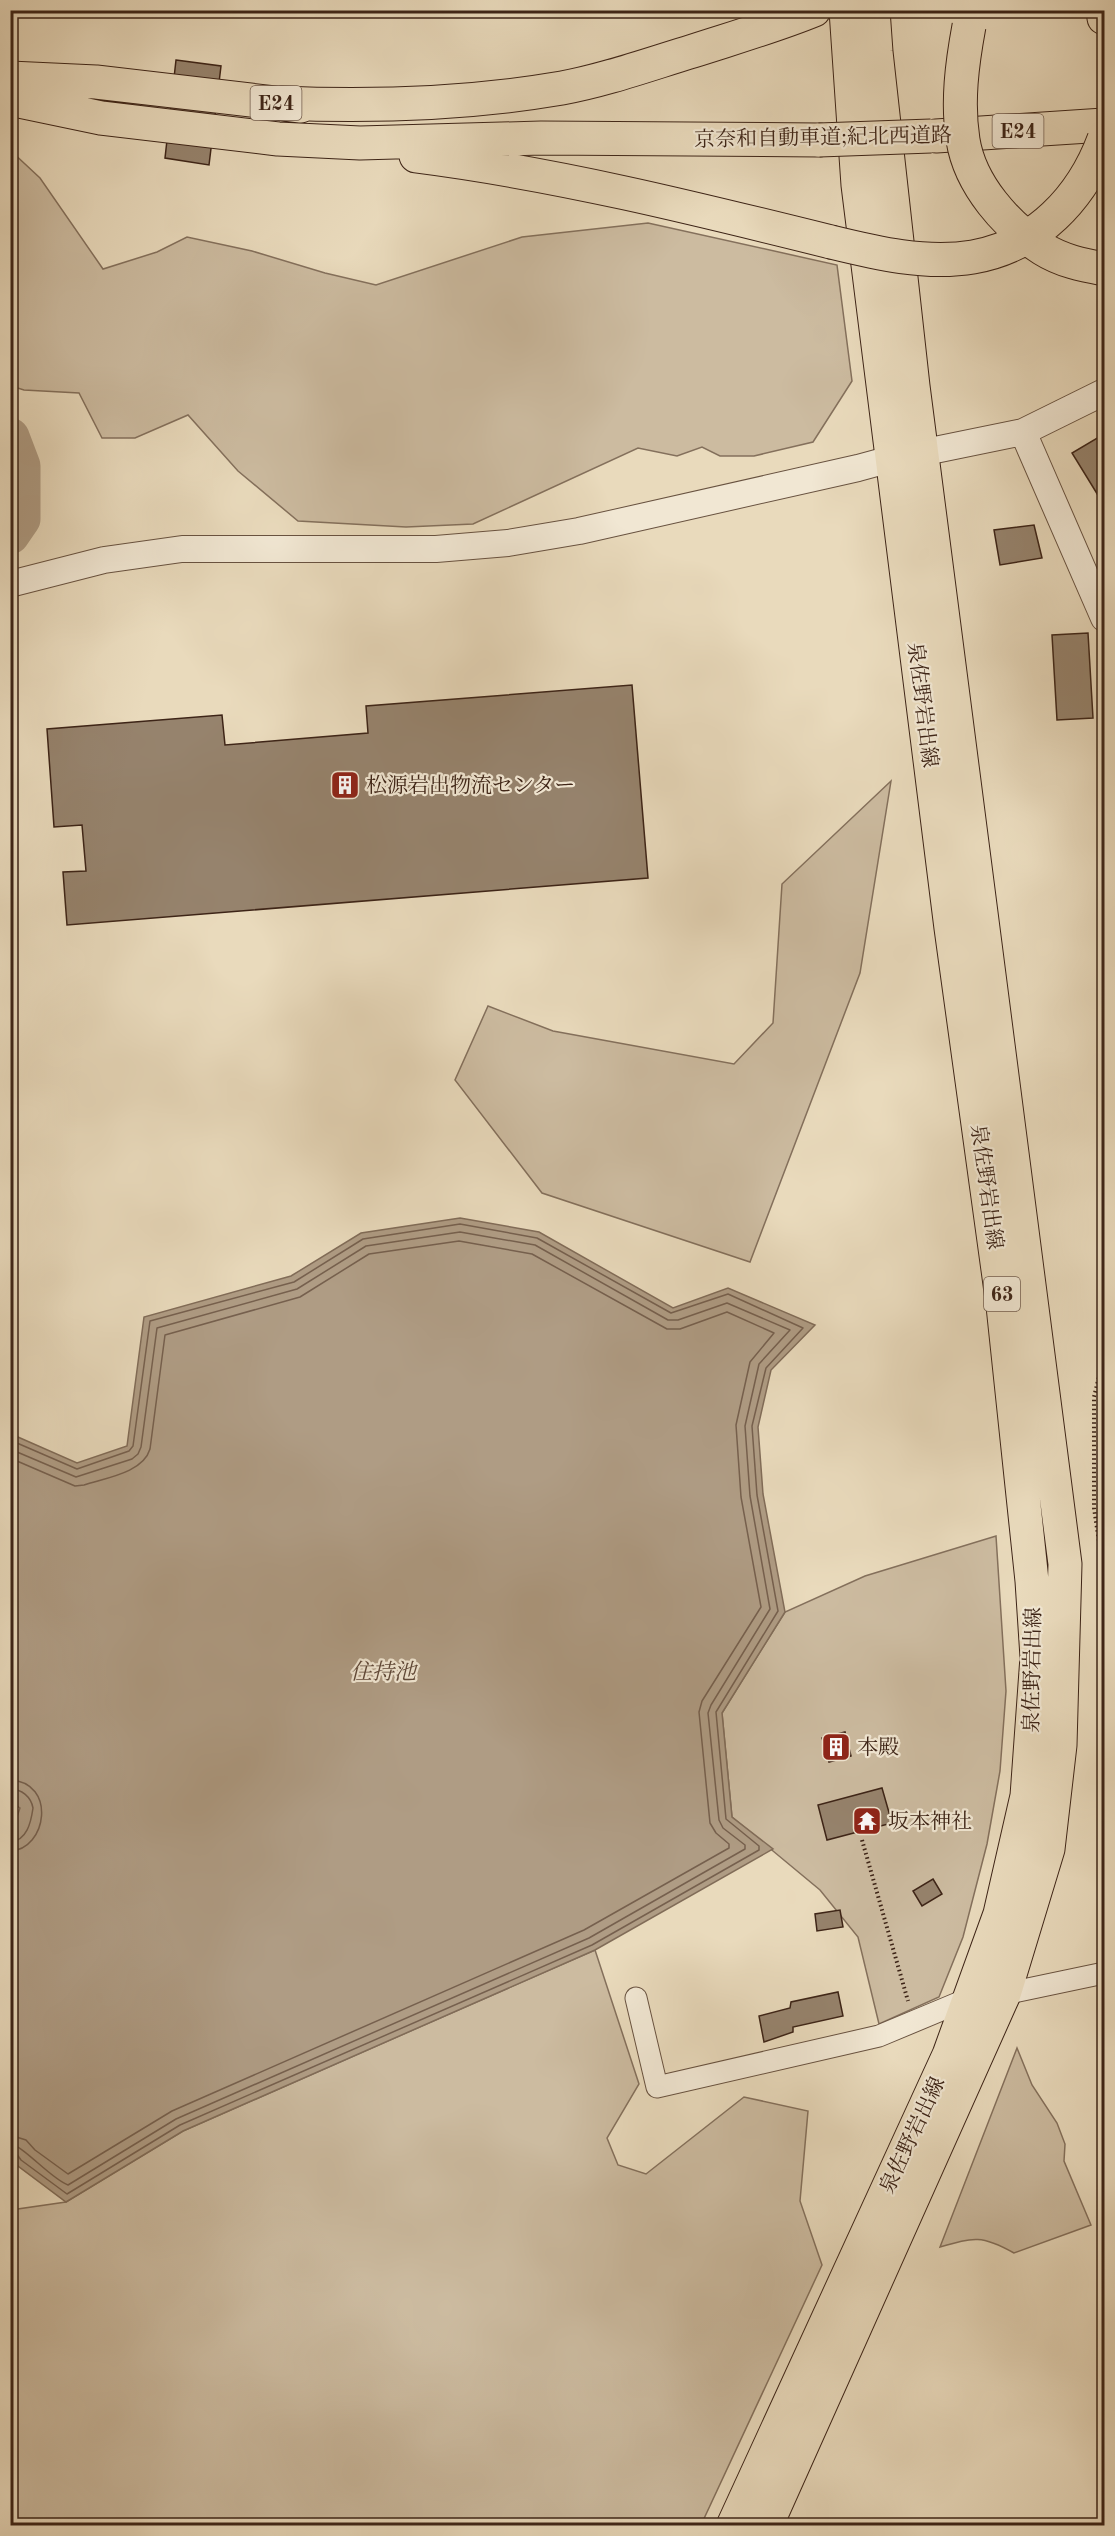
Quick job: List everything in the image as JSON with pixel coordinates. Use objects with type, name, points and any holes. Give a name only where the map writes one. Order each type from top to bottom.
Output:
[{"type":"main road","name":"泉佐野岩出線","points":[[766,2526],[1004,1994],[1048,1849],[1060,1745],[1065,1564],[906,455],[858,185],[846,10]]},
{"type":"main road","name":"泉佐野岩出線","points":[[733,2526],[949,2055],[1000,1914],[1028,1796],[1036,1657],[1032,1581],[1003,1306],[951,928],[906,455],[873,10]]},
{"type":"main road","points":[[1103,10],[1104,18]]},
{"type":"main road","points":[[281,103],[346,106],[411,105],[476,100],[564,87],[652,64],[812,11]]},
{"type":"main road","points":[[971,18],[962,62],[959,103],[963,142],[974,174],[993,204],[1014,227],[1044,250],[1074,263],[1104,269]]},
{"type":"main road","name":"京奈和自動車道;紀北西道路","points":[[10,78],[96,82],[281,103],[541,138]]},
{"type":"main road","name":"京奈和自動車道;紀北西道路","points":[[10,99],[101,118],[278,139],[360,143],[541,138],[819,140],[931,136],[1104,125]]},
{"type":"main road","points":[[278,139],[509,170],[677,204],[831,242],[906,257],[941,258],[973,257],[1005,247],[1034,233],[1077,193],[1094,167],[1104,139]]},
{"type":"street","points":[[10,585],[104,560],[182,549],[436,549],[508,543],[579,531],[906,455],[1023,432],[1104,392]]},
{"type":"street","points":[[1023,432],[1104,618]]},
{"type":"street","points":[[636,1998],[657,2087],[879,2036],[970,1998],[1004,1994],[1104,1973]]},
{"type":"path","points":[[1104,1356],[1094,1397],[1094,1508],[1104,1575]]},
{"type":"path","points":[[862,1840],[914,2022]]},
{"type":"shaded area","points":[[10,150],[40,178],[103,269],[157,252],[187,237],[252,251],[325,273],[376,285],[522,237],[648,223],[837,265],[852,381],[813,442],[754,456],[720,456],[702,447],[677,456],[638,448],[473,524],[406,527],[298,521],[238,471],[188,415],[135,438],[102,438],[79,393],[24,390],[11,386]]},
{"type":"shaded area","points":[[891,781],[860,973],[750,1262],[542,1193],[455,1080],[488,1006],[553,1031],[734,1064],[773,1023],[782,884]]},
{"type":"shaded area","points":[[996,1536],[1006,1691],[1000,1771],[987,1844],[963,1937],[939,1997],[879,2024],[858,1937],[820,1890],[732,1817],[722,1713],[785,1612],[865,1576]]},
{"type":"shaded area","points":[[595,1950],[639,2084],[607,2138],[618,2165],[646,2174],[744,2097],[808,2111],[800,2201],[822,2265],[701,2525],[11,2526],[11,2210],[66,2202],[183,2131]]},
{"type":"shaded area","points":[[1017,2048],[1032,2085],[1057,2123],[1065,2144],[1064,2161],[1091,2225],[1014,2253],[994,2243],[978,2240],[961,2241],[940,2247]]},
{"type":"water","name":"住持池","points":[[460,1218],[539,1232],[673,1308],[728,1288],[815,1325],[771,1370],[758,1427],[763,1494],[785,1612],[722,1713],[732,1817],[773,1849],[595,1950],[183,2131],[66,2202],[14,2163],[11,2129],[10,1837],[20,1808],[10,1801],[11,1434],[77,1463],[127,1446],[144,1317],[291,1276],[361,1233]]},
{"type":"building","points":[[176,60],[221,66],[209,165],[165,158]]},
{"type":"building","points":[[1104,434],[1104,505],[1072,453]]},
{"type":"building","points":[[1034,525],[1042,558],[1000,565],[994,530]]},
{"type":"building","points":[[1088,633],[1093,718],[1057,720],[1052,635]]},
{"type":"building","name":"松源岩出物流センター","points":[[632,685],[648,878],[67,925],[63,872],[86,871],[82,825],[54,827],[47,729],[222,715],[225,745],[368,733],[366,706]]},
{"type":"building","name":"本殿","points":[[845,1732],[851,1756],[829,1762],[822,1738]]},
{"type":"building","points":[[882,1788],[892,1823],[827,1840],[818,1805]]},
{"type":"building","points":[[933,1879],[942,1894],[922,1906],[913,1891]]},
{"type":"building","points":[[840,1910],[843,1927],[817,1931],[815,1914]]},
{"type":"building","points":[[838,1992],[843,2016],[793,2027],[793,2032],[764,2042],[759,2016],[790,2008],[791,2002]]},
{"type":"waterway","points":[[10,437],[21,466],[21,519],[10,535]]},
{"type":"place","name":"松源岩出物流センター","points":[[345,785]]},
{"type":"place","name":"本殿","points":[[836,1747]]},
{"type":"place","name":"坂本神社","points":[[867,1821]]}]
